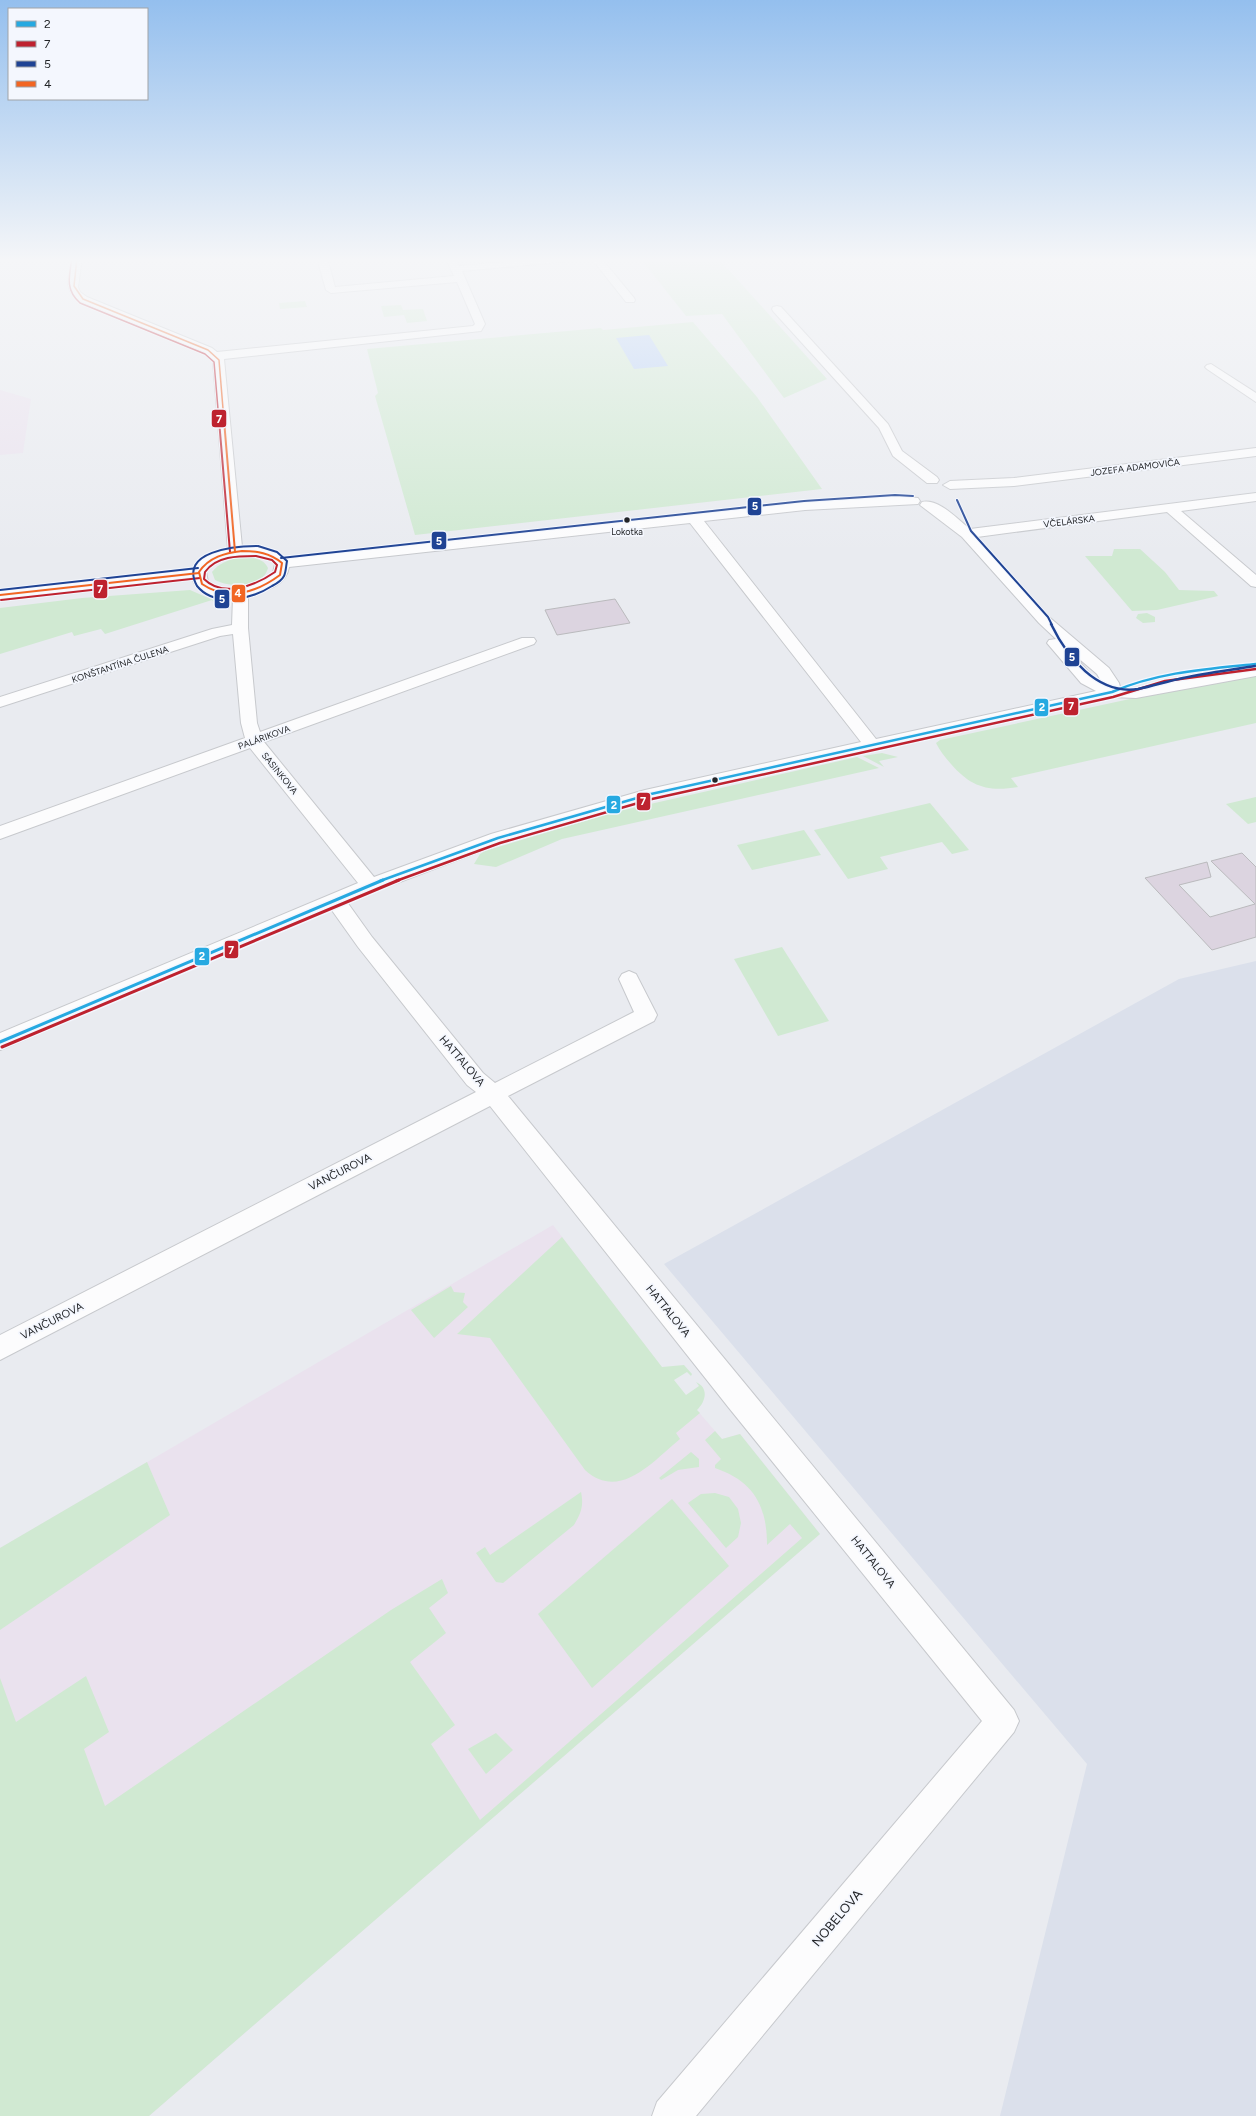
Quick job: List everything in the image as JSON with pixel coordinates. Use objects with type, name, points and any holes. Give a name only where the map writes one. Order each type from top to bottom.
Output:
[{"type":"street","points":[[217,357],[219,360],[221,380],[235,552]]},
{"type":"street","points":[[820,357],[884,427],[897,453],[900,465],[909,483],[905,495],[913,501]]},
{"type":"street","points":[[1211,367],[1256,398]]},
{"type":"street","points":[[860,401],[877,400]]},
{"type":"street","name":"JOZEFA ADAMOVIČA","points":[[950,485],[1014,482],[1256,452]]},
{"type":"street","points":[[897,453],[932,480],[950,485],[956,489],[955,499],[967,534]]},
{"type":"street","points":[[805,506],[888,493],[909,483],[932,480]]},
{"type":"street","name":"JOZEFA ADAMOVIČA","points":[[955,499],[1014,482]]},
{"type":"street","name":"VČELÁRSKA","points":[[967,534],[1256,498]]},
{"type":"street","points":[[927,505],[955,499]]},
{"type":"street","points":[[282,563],[805,506],[895,500],[913,501],[927,505],[938,511],[967,534],[1044,620],[1103,671],[1111,683],[1112,692]]},
{"type":"street","points":[[1170,508],[1256,583]]},
{"type":"street","points":[[693,518],[706,532],[873,746]]},
{"type":"street","points":[[235,552],[268,553],[279,559],[282,563],[283,567],[280,575],[272,583],[257,590],[241,592],[211,590],[203,586],[199,580],[199,573],[202,566],[214,558],[235,552]]},
{"type":"street","points":[[0,595],[199,573]]},
{"type":"street","name":"SASINKOVA","points":[[241,592],[240,628],[249,723],[254,741],[370,885]]},
{"type":"street","points":[[1044,620],[1051,636],[1070,662],[1087,680],[1112,692]]},
{"type":"street","name":"KONŠTANTÍNA ČULENA","points":[[0,702],[217,632],[240,628]]},
{"type":"street","name":"PALÁRIKOVA","points":[[0,833],[458,665],[528,642]]},
{"type":"street","points":[[1112,692],[1126,684],[1256,664]]},
{"type":"street","points":[[1103,671],[1116,676],[1146,681]]},
{"type":"street","points":[[0,1042],[370,885],[498,838],[614,803],[1112,692],[1136,693],[1256,671]]},
{"type":"street","points":[[1080,699],[1088,687],[1087,680]]},
{"type":"street","name":"HATTALOVA","points":[[335,900],[365,942],[475,1079],[493,1094],[734,1393],[1004,1721]]},
{"type":"street","name":"VANČUROVA","points":[[0,1348],[646,1015],[629,979]]},
{"type":"street","name":"NOBELOVA","points":[[671,2116],[1004,1721]]},
{"type":"shaded area","points":[[0,390],[31,399],[23,453],[0,455]]},
{"type":"shaded area","points":[[1256,961],[1256,2116],[1000,2116],[1087,1764],[664,1264],[1179,979]]},
{"type":"shaded area","points":[[553,1225],[677,1387],[722,1439],[740,1434],[820,1534],[149,2116],[0,2116],[0,1548]]},
{"type":"green space","points":[[369,357],[723,357],[757,397],[822,489],[415,535],[375,396],[378,393]]},
{"type":"green space","points":[[754,357],[807,357],[827,379],[784,398]]},
{"type":"green space","points":[[1114,549],[1140,549],[1165,572],[1179,590],[1214,591],[1218,596],[1157,610],[1132,611],[1085,556],[1112,556]]},
{"type":"green space","points":[[238,558],[255,558],[263,562],[268,568],[265,575],[253,583],[237,585],[221,583],[215,580],[212,572],[218,566],[224,562]]},
{"type":"green space","points":[[190,590],[220,603],[216,605],[212,600],[105,634],[101,629],[74,636],[72,632],[0,654],[0,608],[82,598]]},
{"type":"green space","points":[[1147,613],[1155,617],[1155,622],[1143,623],[1136,618],[1138,614]]},
{"type":"green space","points":[[1256,675],[1256,723],[1011,778],[1018,787],[998,789],[973,783],[958,772],[936,743],[940,740],[1153,694]]},
{"type":"green space","points":[[882,753],[898,757],[879,761],[884,767],[863,756]]},
{"type":"green space","points":[[857,757],[879,768],[562,839],[496,867],[474,864],[480,854],[485,851],[615,812]]},
{"type":"green space","points":[[1256,797],[1256,822],[1248,824],[1226,804]]},
{"type":"green space","points":[[930,803],[969,850],[952,854],[942,842],[880,857],[888,869],[848,879],[814,830]]},
{"type":"green space","points":[[804,830],[821,855],[752,870],[737,845]]},
{"type":"green space","points":[[782,947],[829,1021],[778,1036],[734,959]]},
{"type":"green space","points":[[562,1237],[662,1367],[684,1365],[692,1374],[691,1376],[687,1372],[674,1380],[686,1395],[699,1386],[696,1382],[703,1388],[704,1391],[704,1399],[697,1410],[700,1413],[676,1433],[680,1439],[659,1458],[636,1475],[623,1480],[611,1482],[598,1479],[585,1470],[490,1338],[457,1334]]},
{"type":"green space","points":[[451,1286],[454,1292],[465,1293],[463,1302],[468,1307],[434,1338],[411,1310]]},
{"type":"green space","points":[[715,1431],[722,1439],[740,1434],[820,1534],[149,2116],[0,2116],[0,1678],[16,1722],[86,1676],[109,1732],[84,1749],[105,1806],[391,1610],[442,1579],[448,1593],[429,1608],[446,1633],[410,1662],[455,1725],[431,1744],[480,1820],[802,1538],[790,1524],[767,1545],[764,1518],[761,1506],[755,1496],[739,1480],[728,1473],[715,1468],[715,1465],[721,1459],[705,1440]]},
{"type":"green space","points":[[691,1452],[699,1459],[699,1467],[678,1470],[661,1480],[659,1478]]},
{"type":"green space","points":[[147,1462],[170,1515],[0,1630],[0,1548]]},
{"type":"green space","points":[[581,1492],[581,1509],[574,1525],[503,1583],[496,1582],[476,1553],[485,1547],[490,1555]]},
{"type":"green space","points":[[715,1493],[729,1497],[738,1509],[741,1523],[738,1537],[726,1548],[688,1503],[701,1494]]},
{"type":"green space","points":[[672,1499],[729,1566],[592,1688],[538,1614]]},
{"type":"green space","points":[[496,1733],[513,1750],[486,1774],[468,1749]]},
{"type":"water","points":[[627,357],[662,357],[668,366],[634,369]]},
{"type":"building","points":[[615,599],[630,623],[557,635],[545,610]]},
{"type":"building","points":[[1242,853],[1256,867],[1256,937],[1212,950],[1145,878],[1207,862],[1211,877],[1179,885],[1210,917],[1255,904],[1211,861]]},
{"type":"transit line","name":"7","points":[[208,357],[214,362],[230,552]]},
{"type":"transit line","name":"4","points":[[215,357],[219,360],[235,552]]},
{"type":"transit line","name":"5","points":[[281,558],[804,501],[895,495],[913,496]]},
{"type":"transit line","name":"5","points":[[957,500],[971,531],[1048,617],[1059,640],[1074,660],[1092,677],[1102,683],[1120,689],[1137,689],[1183,678],[1255,666]]},
{"type":"transit line","name":"5","points":[[257,546],[220,550],[203,558],[197,564],[194,573],[194,580],[197,586],[209,596],[232,600],[255,595],[276,584],[284,577],[287,561],[277,552],[258,546]]},
{"type":"transit line","name":"4","points":[[242,551],[264,553],[278,559],[282,563],[280,575],[263,586],[242,593],[220,593],[211,590],[202,584],[199,572],[207,562],[223,554],[242,551]]},
{"type":"transit line","name":"7","points":[[256,556],[272,560],[277,565],[275,572],[260,581],[239,588],[219,588],[210,585],[204,579],[205,572],[209,566],[215,562],[233,557],[256,556]]},
{"type":"transit line","name":"5","points":[[0,590],[198,568]]},
{"type":"transit line","name":"4","points":[[0,595],[199,573]]},
{"type":"transit line","name":"7","points":[[1,600],[200,578]]},
{"type":"transit line","name":"2","points":[[0,1042],[370,885],[498,838],[651,794],[1112,692],[1146,679],[1201,669],[1256,664]]},
{"type":"transit line","name":"7","points":[[2,1047],[372,890],[500,843],[652,799],[1113,697],[1130,690],[1165,681],[1256,669]]},
{"type":"place","name":"Lokotka","points":[[627,520]]}]
